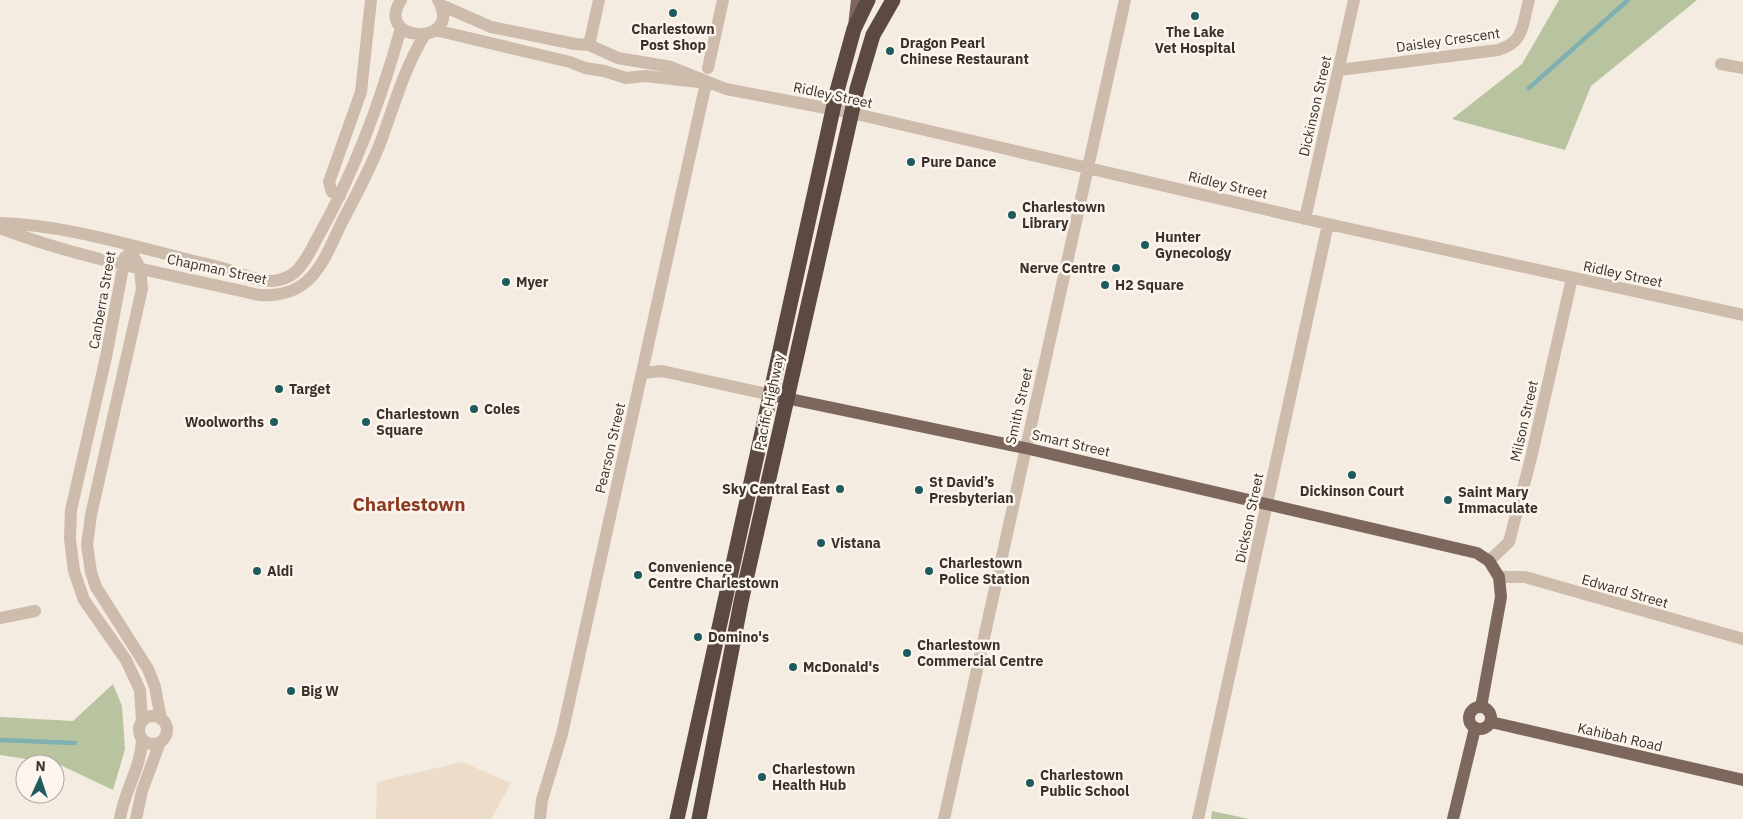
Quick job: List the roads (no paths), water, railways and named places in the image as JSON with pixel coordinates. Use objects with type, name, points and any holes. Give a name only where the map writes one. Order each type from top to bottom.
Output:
[{"type":"highway","name":"Pacific Highway","points":[[677,819],[833,110],[854,29],[868,0]]},
{"type":"highway","name":"Pacific Highway","points":[[699,819],[742,602],[786,398],[852,113],[867,51],[882,16],[893,0]]},
{"type":"main road","points":[[854,29],[857,0]]},
{"type":"main road","name":"Smart Street","points":[[771,395],[1025,448],[1268,502],[1458,547],[1477,553],[1489,561]]},
{"type":"main road","points":[[1481,707],[1498,620],[1500,597],[1498,577],[1489,561]]},
{"type":"main road","points":[[1481,707],[1490,712],[1490,722],[1482,729],[1475,728],[1470,724],[1469,717],[1472,711],[1481,707]]},
{"type":"main road","name":"Kahibah Road","points":[[1490,722],[1743,780]]},
{"type":"main road","points":[[1453,819],[1475,728]]},
{"type":"street","points":[[340,196],[332,192],[328,182],[361,92],[371,0]]},
{"type":"street","points":[[400,0],[396,15],[401,28]]},
{"type":"street","points":[[589,45],[599,0]]},
{"type":"street","points":[[708,68],[723,0]]},
{"type":"street","name":"Smith Street","points":[[944,819],[1126,0]]},
{"type":"street","name":"Dickinson Street","points":[[1304,218],[1354,0]]},
{"type":"street","name":"Daisley Crescent","points":[[1339,70],[1498,50],[1512,46],[1518,40],[1528,0]]},
{"type":"street","name":"Chapman Street","points":[[0,228],[26,238],[123,264],[259,295],[275,296],[287,293],[305,283],[318,269],[328,252],[372,163],[406,71],[429,33],[441,20],[439,2]]},
{"type":"street","name":"Ridley Street","points":[[439,2],[491,28],[589,45],[618,58],[671,67],[706,83],[731,90],[852,113],[1328,224],[1743,315]]},
{"type":"street","name":"Chapman Street","points":[[0,223],[31,224],[237,271],[264,280],[274,281],[286,278],[302,264],[340,196],[371,126],[401,28]]},
{"type":"street","name":"Ridley Street","points":[[401,28],[412,35],[429,33],[570,62],[585,68],[604,70],[626,78],[646,76],[706,83]]},
{"type":"street","points":[[570,62],[570,52],[575,44]]},
{"type":"street","points":[[626,78],[632,68],[630,60]]},
{"type":"street","points":[[1721,64],[1743,68]]},
{"type":"street","name":"Pearson Street","points":[[540,819],[542,800],[562,734],[706,83]]},
{"type":"street","name":"Dickson Street","points":[[1198,819],[1328,224]]},
{"type":"street","name":"Canberra Street","points":[[127,245],[140,268],[142,289],[91,515],[88,552],[96,588],[148,669],[155,688],[161,718]]},
{"type":"street","name":"Canberra Street","points":[[127,245],[106,357],[71,510],[70,539],[74,571],[84,600],[126,660],[140,690],[142,720]]},
{"type":"street","name":"Milson Street","points":[[1489,561],[1509,542],[1531,458],[1572,278]]},
{"type":"street","name":"Smart Street","points":[[642,373],[652,370],[662,371],[771,395]]},
{"type":"street","name":"Edward Street","points":[[1498,577],[1525,577],[1743,639]]},
{"type":"street","points":[[0,618],[35,611]]},
{"type":"street","points":[[120,819],[126,795],[138,765],[142,740],[138,732],[142,720],[150,716],[161,718],[167,728],[167,733],[160,742],[142,791],[136,819]]},
{"type":"street","points":[[142,740],[150,744],[160,742]]},
{"type":"waterway","points":[[1529,88],[1628,0]]},
{"type":"waterway","points":[[0,740],[75,743]]},
{"type":"place","name":"Charlestown Post Shop","points":[[673,13]]},
{"type":"place","name":"The Lake Vet Hospital","points":[[1195,16]]},
{"type":"place","name":"Dragon Pearl Chinese Restaurant","points":[[890,51]]},
{"type":"place","name":"Pure Dance","points":[[911,162]]},
{"type":"place","name":"Charlestown Library","points":[[1012,215]]},
{"type":"place","name":"Hunter Gynecology","points":[[1145,245]]},
{"type":"place","name":"Nerve Centre","points":[[1116,268]]},
{"type":"place","name":"Myer","points":[[506,282]]},
{"type":"place","name":"H2 Square","points":[[1105,285]]},
{"type":"place","name":"Target","points":[[279,389]]},
{"type":"place","name":"Coles","points":[[474,409]]},
{"type":"place","name":"Woolworths","points":[[274,422]]},
{"type":"place","name":"Charlestown Square","points":[[366,422]]},
{"type":"place","name":"Dickinson Court","points":[[1352,475]]},
{"type":"place","name":"Sky Central East","points":[[840,489]]},
{"type":"place","name":"St David’s Presbyterian","points":[[919,490]]},
{"type":"place","name":"Saint Mary Immaculate","points":[[1448,500]]},
{"type":"place","name":"Vistana","points":[[821,543]]},
{"type":"place","name":"Aldi","points":[[257,571]]},
{"type":"place","name":"Charlestown Police Station","points":[[929,571]]},
{"type":"place","name":"Convenience Centre Charlestown","points":[[638,575]]},
{"type":"place","name":"Domino's","points":[[698,637]]},
{"type":"place","name":"Charlestown Commercial Centre","points":[[907,653]]},
{"type":"place","name":"McDonald's","points":[[793,667]]},
{"type":"place","name":"Big W","points":[[291,691]]},
{"type":"place","name":"Charlestown Health Hub","points":[[762,777]]},
{"type":"place","name":"Charlestown Public School","points":[[1030,783]]},
{"type":"district","name":"Charlestown","points":[[409,504]]}]
